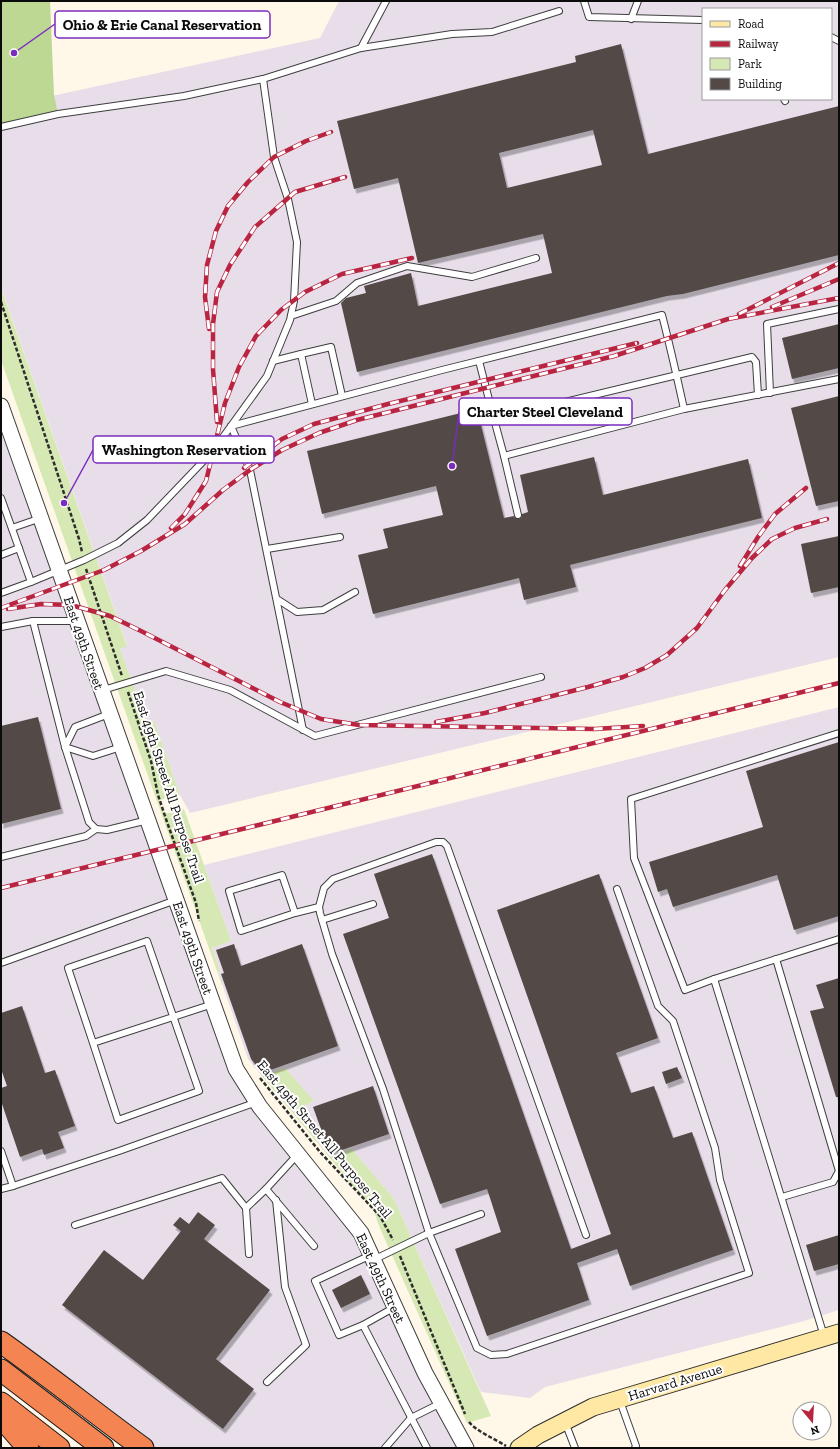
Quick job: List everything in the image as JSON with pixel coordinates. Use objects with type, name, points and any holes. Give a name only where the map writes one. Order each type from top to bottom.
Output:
[{"type":"highway","points":[[1,1342],[42,1371],[143,1448]]},
{"type":"highway","points":[[1,1370],[103,1448]]},
{"type":"highway","points":[[1,1403],[59,1448]]},
{"type":"highway","points":[[1,1417],[28,1448]]},
{"type":"main road","name":"Harvard Avenue","points":[[519,1448],[538,1435],[565,1420],[593,1408],[832,1335]]},
{"type":"street","name":"East 49th Street","points":[[2,410],[236,1069],[257,1102],[360,1233],[425,1374],[466,1448]]},
{"type":"lane","points":[[361,48],[386,1]]},
{"type":"lane","points":[[584,1],[589,16],[631,19],[702,20]]},
{"type":"lane","points":[[631,19],[638,1]]},
{"type":"lane","points":[[1,127],[58,114],[184,96],[263,79],[361,48],[452,34],[492,32],[559,11]]},
{"type":"lane","points":[[1,593],[84,560],[118,543],[147,520],[213,451],[267,376],[291,316],[294,300],[298,242],[288,199],[274,157],[263,79]]},
{"type":"lane","points":[[291,316],[336,301],[357,283],[407,266],[472,277],[536,258]]},
{"type":"lane","points":[[770,393],[767,324],[839,309]]},
{"type":"lane","points":[[231,426],[479,360],[662,315],[684,409]]},
{"type":"lane","points":[[273,361],[331,348],[342,396]]},
{"type":"lane","points":[[301,354],[312,404]]},
{"type":"lane","points":[[494,419],[676,374],[752,357],[756,362],[758,395]]},
{"type":"lane","points":[[479,360],[518,514]]},
{"type":"lane","points":[[504,456],[684,409],[839,380]]},
{"type":"lane","points":[[231,426],[250,470],[303,730]]},
{"type":"lane","points":[[1,498],[31,582]]},
{"type":"lane","points":[[12,528],[41,518]]},
{"type":"lane","points":[[267,549],[340,537]]},
{"type":"lane","points":[[1,555],[19,548]]},
{"type":"lane","points":[[277,599],[297,612],[323,610],[355,592]]},
{"type":"lane","points":[[1,627],[33,621],[78,622]]},
{"type":"lane","points":[[33,621],[65,747],[89,822],[96,829],[107,830],[148,820]]},
{"type":"lane","points":[[101,691],[166,671],[230,690],[315,736],[541,677]]},
{"type":"lane","points":[[65,747],[75,726],[109,714]]},
{"type":"lane","points":[[839,733],[631,799],[634,858],[685,990],[714,979],[839,939]]},
{"type":"lane","points":[[65,747],[93,756],[121,747]]},
{"type":"lane","points":[[1,857],[86,836],[96,829]]},
{"type":"lane","points":[[586,1235],[447,846],[443,842],[436,842],[333,879],[324,888],[319,907],[332,954],[383,1089],[429,1233],[477,1348],[491,1355],[507,1354],[749,1273],[720,1180],[715,1148],[673,1021],[658,1006],[617,889]]},
{"type":"lane","points":[[295,913],[282,875],[229,891],[241,931],[295,913],[319,907]]},
{"type":"lane","points":[[1,963],[176,900]]},
{"type":"lane","points":[[322,920],[373,904]]},
{"type":"lane","points":[[147,941],[198,1091],[118,1120],[92,1043],[68,968],[147,941]]},
{"type":"lane","points":[[776,959],[839,1170],[833,1182],[782,1197]]},
{"type":"lane","points":[[714,979],[782,1197],[832,1335]]},
{"type":"lane","points":[[92,1043],[213,1004]]},
{"type":"lane","points":[[1,1189],[257,1102]]},
{"type":"lane","points":[[1,1151],[13,1186]]},
{"type":"lane","points":[[246,1208],[266,1189],[298,1154]]},
{"type":"lane","points":[[75,1225],[222,1178],[246,1208],[249,1254]]},
{"type":"lane","points":[[266,1189],[314,1246]]},
{"type":"lane","points":[[267,1382],[306,1345],[285,1287],[276,1200]]},
{"type":"lane","points":[[395,1307],[363,1325],[339,1335],[315,1281],[429,1233],[481,1214]]},
{"type":"lane","points":[[363,1325],[427,1448]]},
{"type":"lane","points":[[620,1399],[636,1446],[635,1448]]},
{"type":"lane","points":[[385,1448],[411,1418],[441,1403]]},
{"type":"lane","points":[[565,1420],[575,1448]]},
{"type":"path","name":"East 49th Street All Purpose Trail","points":[[1,302],[79,539],[97,605],[151,761],[158,795],[196,903],[200,925]]},
{"type":"path","name":"East 49th Street All Purpose Trail","points":[[256,1074],[320,1152],[380,1216],[392,1236]]},
{"type":"path","points":[[402,1261],[467,1419],[474,1429],[485,1433],[510,1448]]},
{"type":"shaded area","points":[[339,1],[839,1],[839,657],[190,813],[180,795],[154,721],[147,723],[120,649],[127,645],[1,287],[1,107],[320,38]]},
{"type":"shaded area","points":[[1,406],[236,1069],[361,1233],[466,1448],[143,1448],[1,1342]]},
{"type":"shaded area","points":[[839,707],[839,1310],[804,1321],[545,1387],[530,1398],[481,1392],[394,1199],[352,1149],[329,1156],[317,1141],[305,1104],[314,1102],[285,1068],[262,1076],[248,1059],[218,972],[220,971],[212,948],[231,941],[204,865]]},
{"type":"green space","points":[[1,1],[50,1],[54,95],[58,114],[1,127]]},
{"type":"green space","points":[[1,288],[127,646],[120,649],[147,723],[154,721],[180,795],[159,800],[164,814],[184,809],[231,941],[212,948],[223,985],[222,985],[1,360]]},
{"type":"green space","points":[[285,1068],[314,1101],[305,1105],[317,1141],[329,1156],[352,1149],[394,1199],[491,1416],[467,1423],[379,1226],[374,1211],[262,1076]]},
{"type":"building","points":[[621,44],[648,154],[839,106],[839,255],[357,372],[341,303],[346,298],[366,293],[364,286],[411,273],[418,306],[552,273],[543,234],[418,263],[398,178],[354,189],[337,121],[576,62],[575,56]],"holes":[[[593,130],[602,165],[507,188],[499,153]]]},
{"type":"building","points":[[839,324],[839,368],[792,379],[782,338]]},
{"type":"building","points":[[839,396],[839,501],[816,506],[791,408]]},
{"type":"building","points":[[477,409],[504,518],[514,516],[515,518],[519,519],[522,517],[522,514],[528,512],[520,475],[594,457],[603,495],[748,459],[762,518],[570,565],[576,587],[524,600],[519,578],[373,614],[358,555],[388,548],[383,529],[443,515],[436,486],[322,514],[307,451]]},
{"type":"building","points":[[839,536],[839,587],[811,593],[801,544]]},
{"type":"building","points":[[38,717],[61,809],[1,824],[1,726]]},
{"type":"building","points":[[839,742],[839,916],[794,930],[777,875],[673,907],[667,889],[658,892],[649,862],[763,827],[746,771]]},
{"type":"building","points":[[432,854],[571,1249],[611,1234],[497,910],[599,874],[658,1038],[616,1053],[631,1093],[654,1086],[673,1138],[692,1132],[733,1250],[630,1286],[617,1249],[577,1263],[589,1300],[487,1336],[455,1249],[501,1232],[487,1189],[440,1204],[343,934],[389,918],[374,874]]},
{"type":"building","points":[[234,944],[241,966],[302,944],[338,1046],[262,1073],[251,1059],[221,974],[224,973],[216,950]]},
{"type":"building","points":[[839,978],[839,1097],[836,1097],[810,1011],[824,1008],[816,985]]},
{"type":"building","points":[[22,1006],[45,1073],[55,1070],[75,1126],[58,1132],[64,1148],[44,1155],[42,1149],[20,1157],[1,1101],[1,1088],[7,1086],[1,1069],[1,1013]]},
{"type":"building","points":[[677,1067],[682,1078],[666,1084],[662,1072]]},
{"type":"building","points":[[373,1086],[389,1134],[330,1154],[313,1107]]},
{"type":"building","points":[[198,1212],[215,1225],[204,1239],[270,1290],[216,1359],[254,1389],[223,1429],[62,1305],[104,1250],[143,1280],[181,1231],[173,1225],[180,1217],[189,1224]]},
{"type":"building","points":[[839,1235],[839,1264],[814,1271],[806,1245]]},
{"type":"building","points":[[361,1275],[370,1294],[341,1308],[332,1290]]},
{"type":"railway","points":[[209,329],[205,297],[207,265],[216,231],[228,206],[248,182],[274,157],[306,141],[331,132]]},
{"type":"railway","points":[[217,422],[213,369],[213,324],[217,292],[230,265],[255,227],[295,192],[345,177]]},
{"type":"railway","points":[[171,528],[185,514],[206,481],[225,403],[239,367],[256,336],[281,310],[305,292],[342,274],[412,258]]},
{"type":"railway","points":[[739,314],[839,263]]},
{"type":"railway","points":[[772,307],[839,279]]},
{"type":"railway","points":[[1,608],[104,570],[141,551],[185,524],[223,490],[250,470],[282,450],[319,433],[357,420],[614,356],[728,319],[839,298]]},
{"type":"railway","points":[[244,468],[282,439],[314,424],[388,404],[637,343]]},
{"type":"railway","points":[[740,566],[758,537],[775,514],[806,488]]},
{"type":"railway","points":[[436,722],[485,713],[588,687],[623,677],[645,668],[667,655],[697,628],[725,590],[752,558],[772,539],[795,528],[827,519]]},
{"type":"railway","points":[[8,609],[41,604],[71,605],[110,616],[280,702],[321,719],[359,725],[595,729],[643,726]]},
{"type":"railway","points":[[1,888],[839,683]]},
{"type":"place","name":"Ohio & Erie Canal Reservation","points":[[14,53]]},
{"type":"place","name":"Charter Steel Cleveland","points":[[452,466]]},
{"type":"place","name":"Washington Reservation","points":[[64,503]]}]
